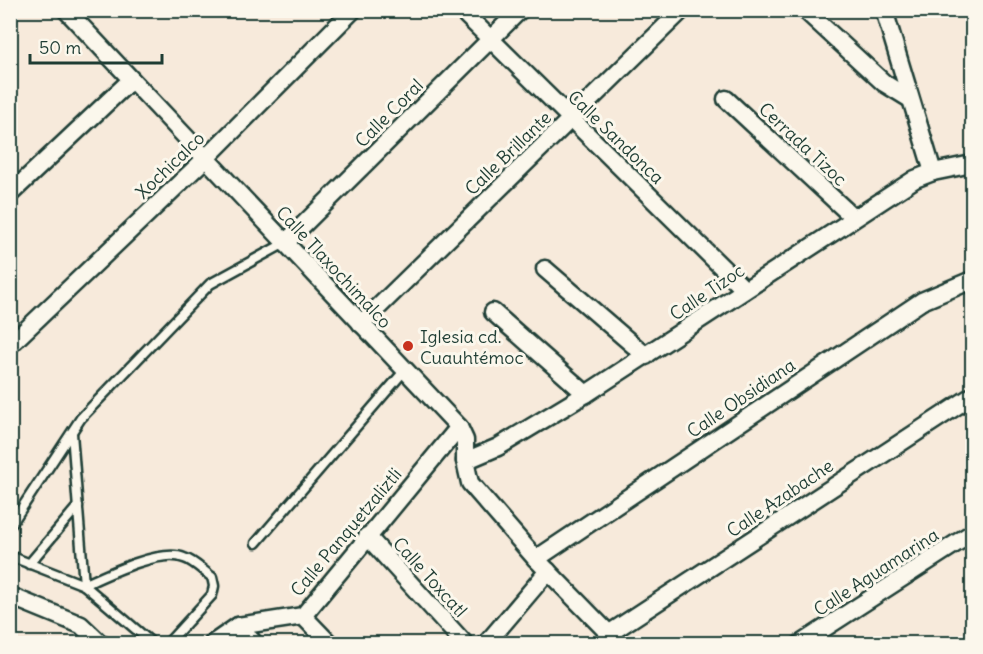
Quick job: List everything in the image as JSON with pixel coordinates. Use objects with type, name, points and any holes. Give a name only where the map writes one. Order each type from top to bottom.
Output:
[{"type":"street","name":"Calle Tlaxochimalco","points":[[66,10],[459,427]]},
{"type":"street","name":"Xochicalco","points":[[10,345],[205,159],[353,10]]},
{"type":"street","name":"Calle Sandonca","points":[[461,10],[745,290]]},
{"type":"street","name":"Calle Coral","points":[[285,243],[520,10]]},
{"type":"street","name":"Calle Brillante","points":[[361,324],[682,10]]},
{"type":"street","points":[[884,10],[933,172]]},
{"type":"street","points":[[806,11],[884,83],[910,99]]},
{"type":"street","points":[[10,195],[131,80]]},
{"type":"street","name":"Cerrada Tizoc","points":[[726,99],[854,218]]},
{"type":"street","name":"Calle Tizoc","points":[[465,461],[498,447],[586,394],[915,179],[933,172],[972,164]]},
{"type":"street","points":[[545,268],[646,356]]},
{"type":"street","name":"Calle Obsidiana","points":[[536,559],[922,300],[972,280]]},
{"type":"street","points":[[493,312],[586,394]]},
{"type":"street","name":"Calle Azabache","points":[[614,638],[972,396]]},
{"type":"street","points":[[459,427],[465,440],[465,461],[470,483],[536,559],[614,638]]},
{"type":"street","name":"Calle Panquetzaliztli","points":[[212,644],[238,626],[303,616],[459,427]]},
{"type":"street","name":"Calle Aguamarina","points":[[800,644],[972,533]]},
{"type":"street","name":"Calle Toxcatl","points":[[367,536],[465,644]]},
{"type":"street","points":[[486,644],[548,571]]},
{"type":"street","points":[[10,596],[81,625],[101,644]]},
{"type":"street","points":[[303,616],[330,644]]},
{"type":"street","points":[[238,626],[255,644]]},
{"type":"lane","points":[[10,526],[81,418],[210,284],[285,243]]},
{"type":"lane","points":[[256,543],[405,370]]},
{"type":"lane","points":[[72,432],[84,585]]},
{"type":"lane","points":[[29,564],[78,506]]},
{"type":"lane","points":[[10,556],[84,585],[153,644]]},
{"type":"lane","points":[[84,585],[133,563],[174,556],[184,558],[212,577],[214,586],[212,595],[167,644]]},
{"type":"place","name":"Iglesia cd. Cuauhtémoc","points":[[408,346]]}]
